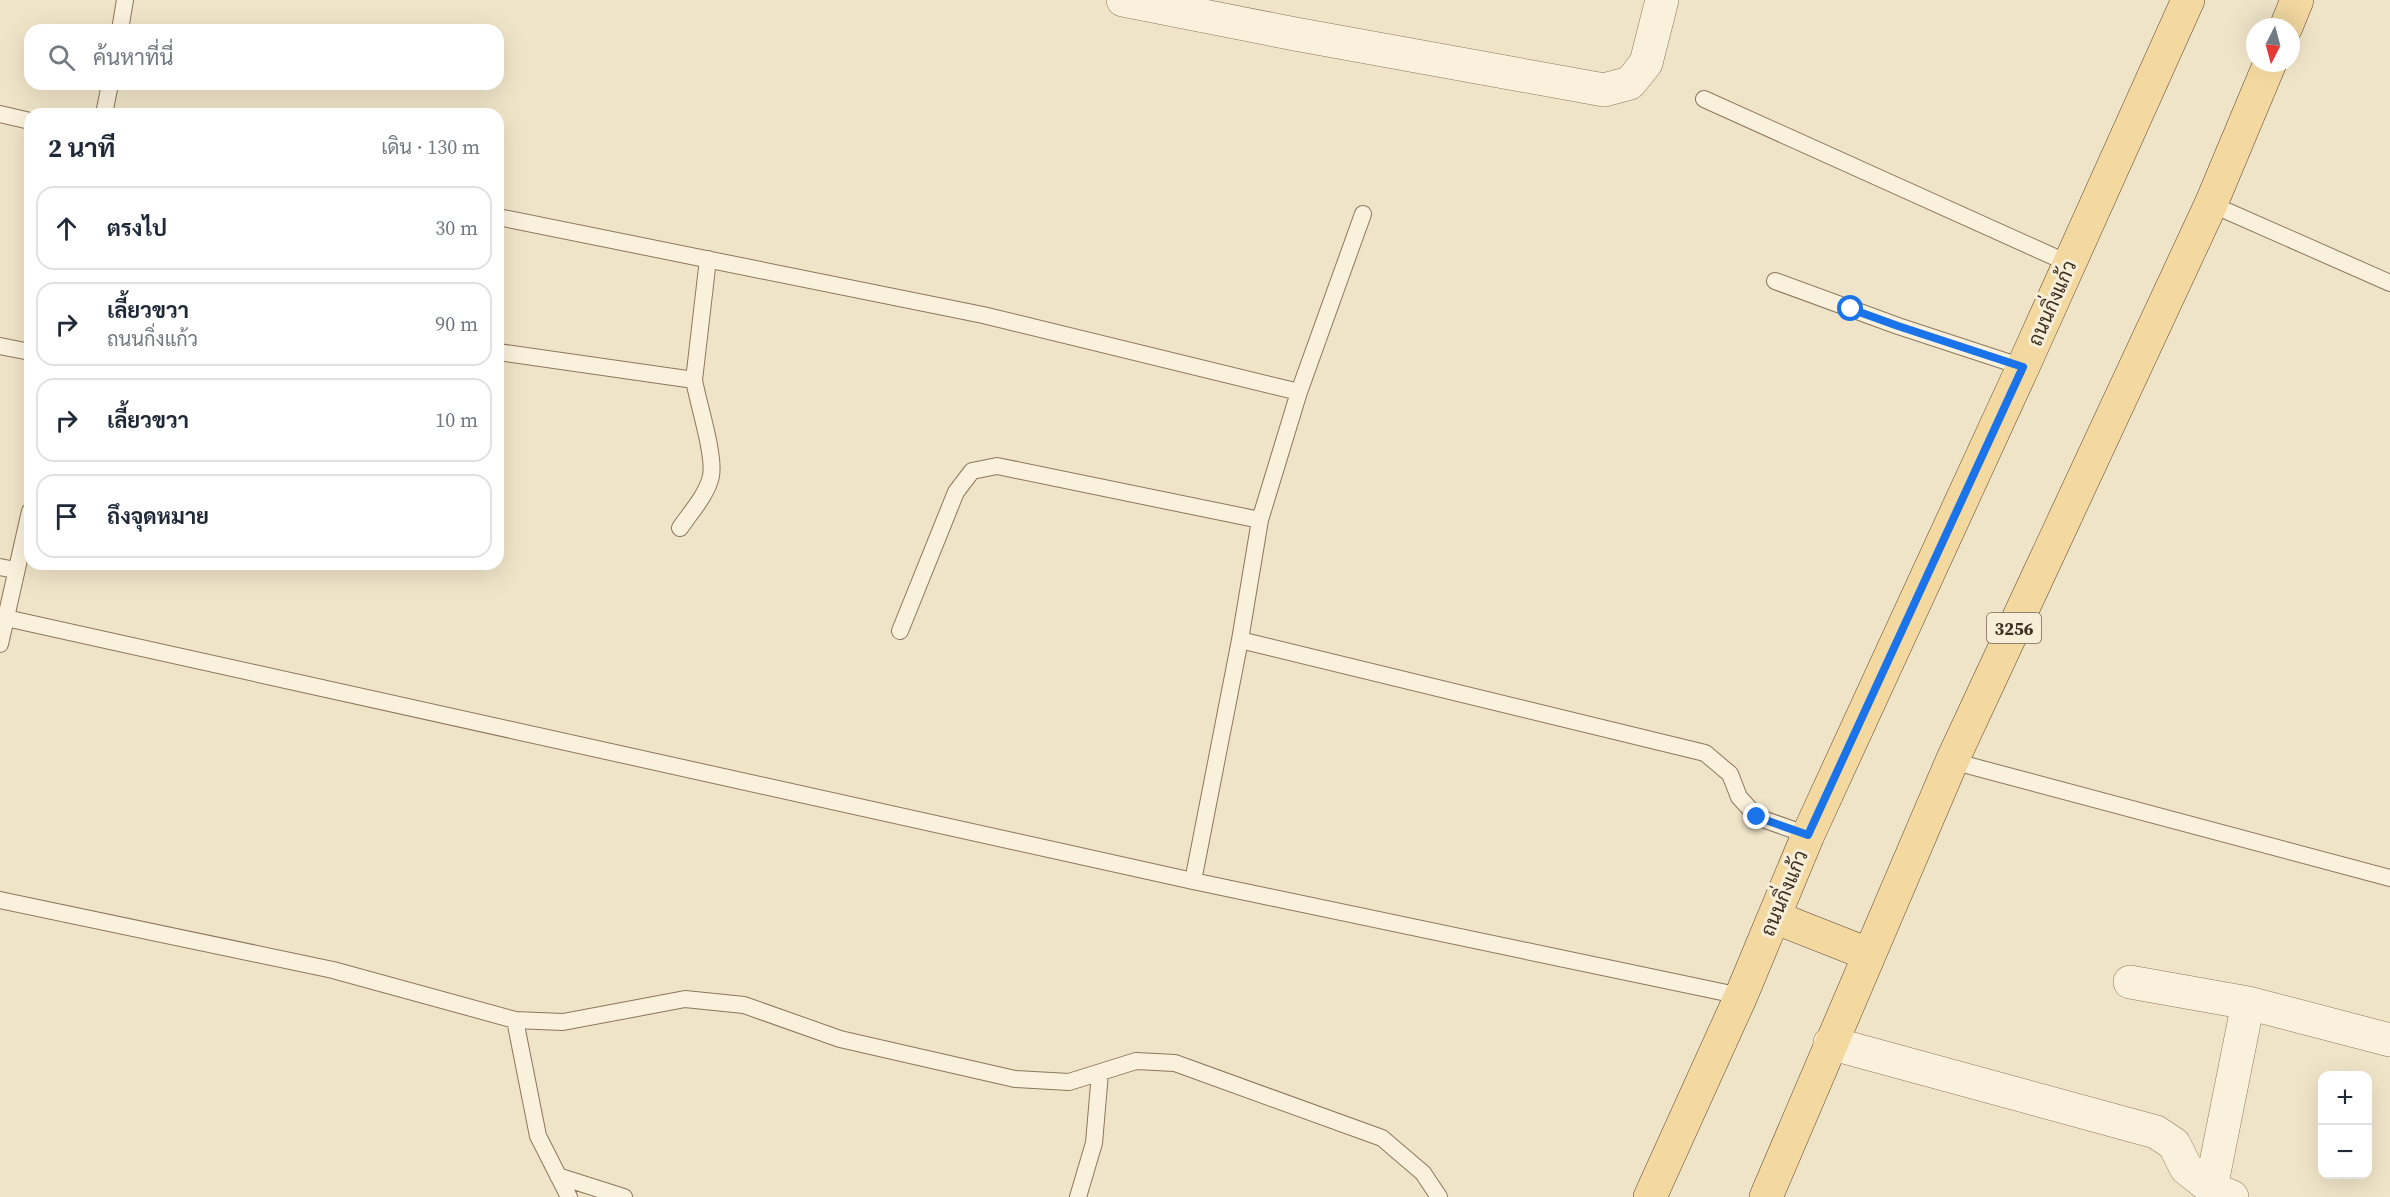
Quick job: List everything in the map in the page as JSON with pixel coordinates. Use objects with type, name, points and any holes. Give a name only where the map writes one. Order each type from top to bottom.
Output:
[{"type":"main road","name":"ถนนกิ่งแก้ว","points":[[1650,1197],[1741,996],[1808,835],[2070,264],[2188,0]]},
{"type":"main road","points":[[2290,18],[2297,0]]},
{"type":"main road","name":"3256","points":[[1766,1197],[1830,1042],[1952,761],[2211,204],[2267,72]]},
{"type":"main road","points":[[1774,917],[1868,954]]},
{"type":"street","points":[[1123,0],[1604,90],[1630,83],[1646,63],[1662,0]]},
{"type":"street","points":[[2130,982],[2248,1003],[2390,1040]]},
{"type":"street","points":[[1830,1042],[2156,1132],[2174,1144],[2186,1168],[2222,1192],[2248,1003]]},
{"type":"lane","points":[[121,24],[125,0]]},
{"type":"lane","points":[[105,108],[109,90]]},
{"type":"lane","points":[[1704,99],[2070,264]]},
{"type":"lane","points":[[0,114],[24,120]]},
{"type":"lane","points":[[2211,204],[2390,283]]},
{"type":"lane","points":[[1193,881],[1240,640],[1260,520],[1299,392],[1363,214]]},
{"type":"lane","points":[[504,218],[983,315],[1299,392]]},
{"type":"lane","points":[[680,528],[700,499],[711,476],[710,452],[694,380],[708,259]]},
{"type":"lane","points":[[1775,281],[1898,326],[2023,367]]},
{"type":"lane","points":[[0,346],[24,351]]},
{"type":"lane","points":[[504,353],[694,380]]},
{"type":"lane","points":[[900,631],[956,492],[972,471],[997,466],[1260,520]]},
{"type":"lane","points":[[0,644],[6,618],[8,569],[24,527]]},
{"type":"lane","points":[[6,618],[1193,881],[1741,996]]},
{"type":"lane","points":[[1240,640],[1705,753],[1730,774],[1739,797],[1757,817],[1808,835]]},
{"type":"lane","points":[[1952,761],[2390,878]]},
{"type":"lane","points":[[0,900],[333,970],[515,1020],[563,1022],[685,999],[744,1005],[840,1039],[1015,1079],[1069,1082],[1137,1061],[1175,1063],[1382,1138],[1423,1173],[1439,1197]]},
{"type":"lane","points":[[515,1020],[538,1136],[569,1197]]},
{"type":"lane","points":[[1078,1197],[1094,1143],[1100,1073]]},
{"type":"lane","points":[[558,1176],[624,1197]]},
{"type":"route","points":[[1757,817],[1808,835],[2023,367],[1851,309]]}]
